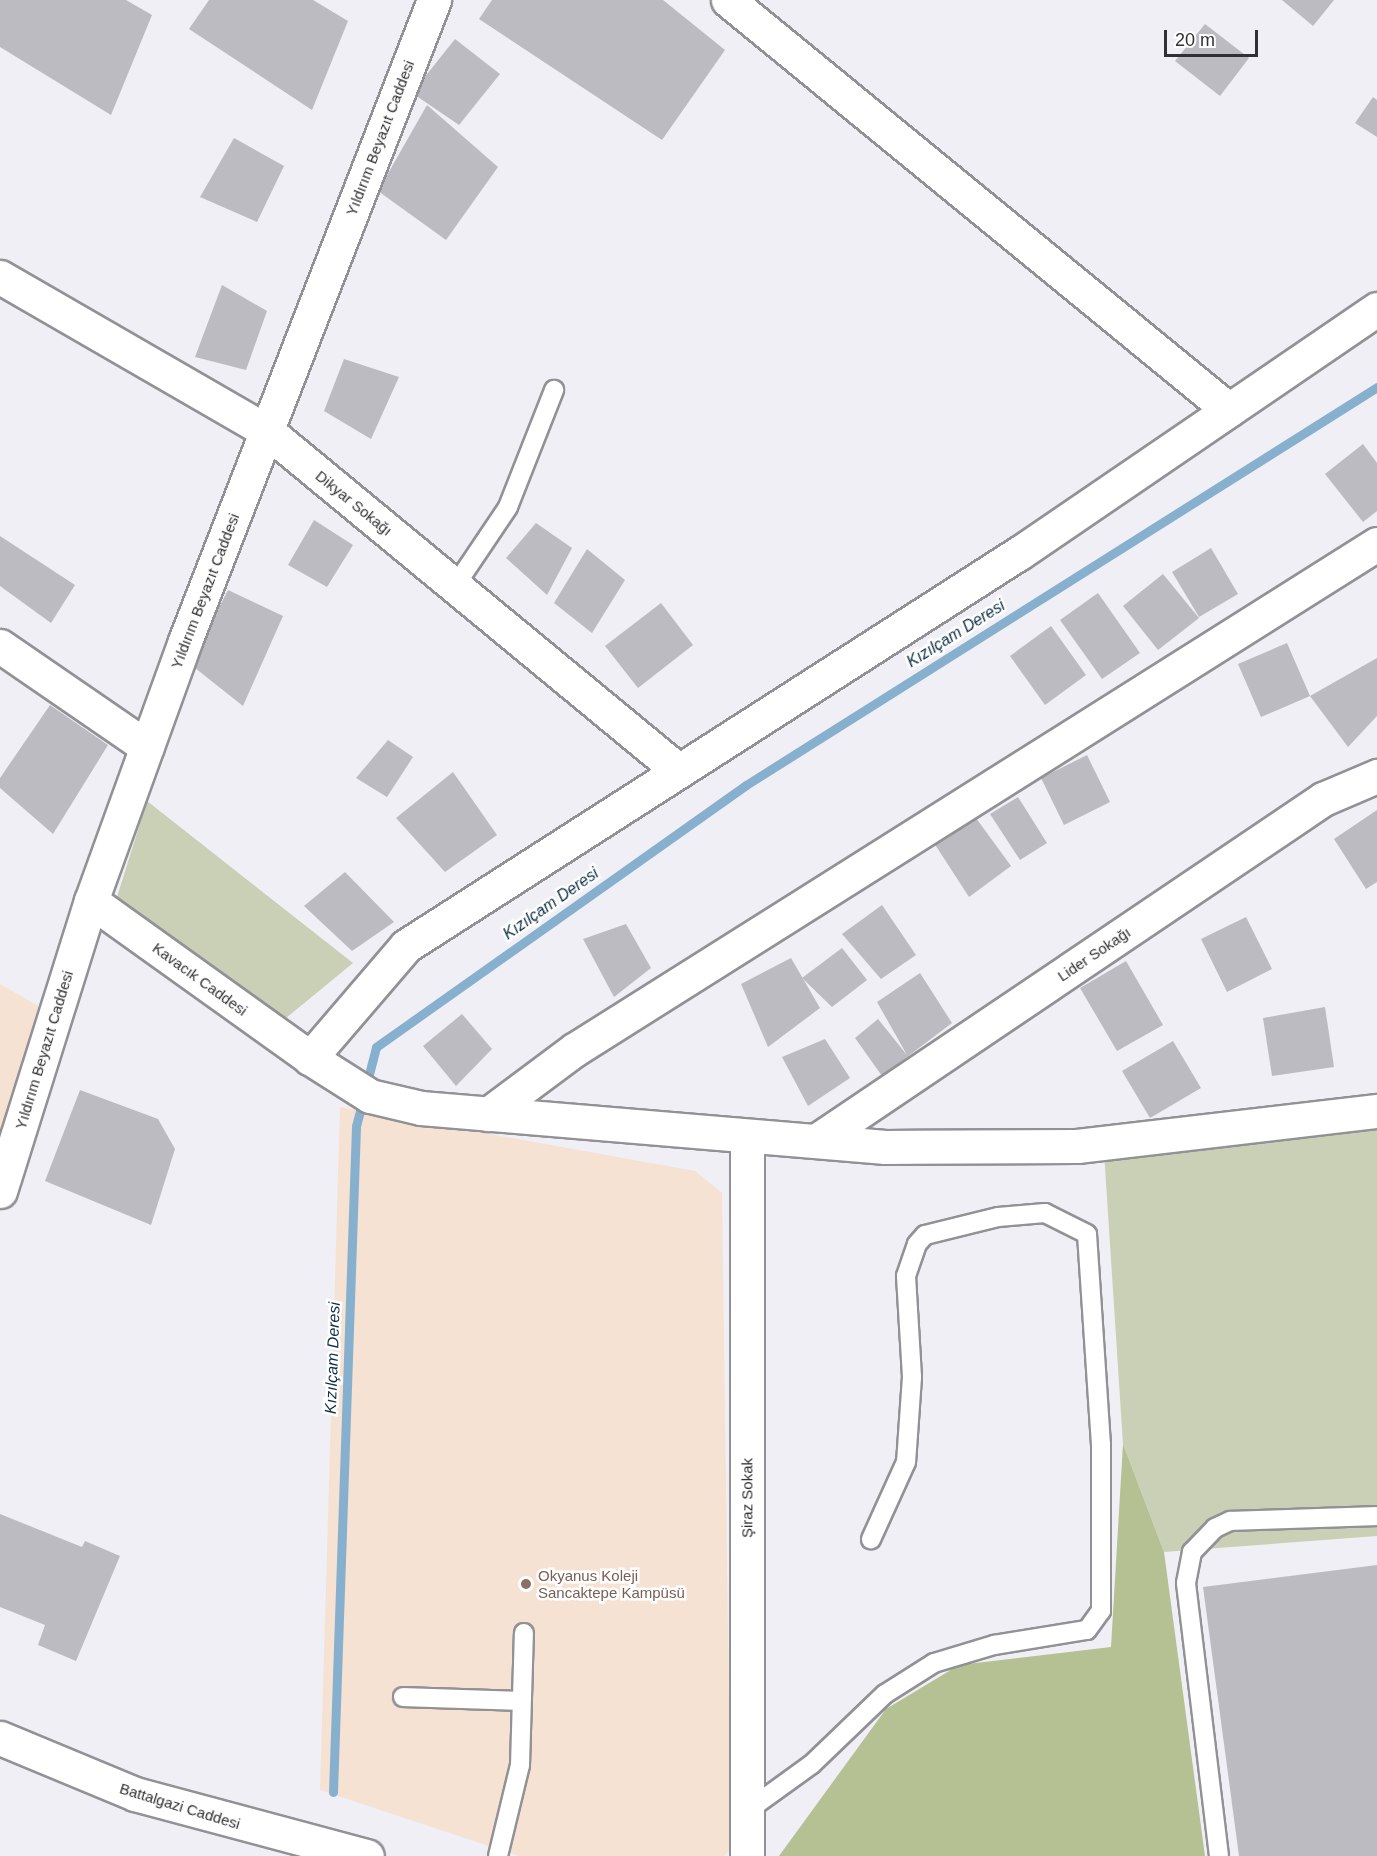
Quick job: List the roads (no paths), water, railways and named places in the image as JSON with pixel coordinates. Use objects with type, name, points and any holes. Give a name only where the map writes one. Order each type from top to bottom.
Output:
[{"type":"street","name":"Yıldırım Beyazıt Caddesi","points":[[0,1191],[91,901],[147,747],[434,0]]},
{"type":"street","points":[[728,0],[1228,410]]},
{"type":"street","name":"Dikyar Sokağı","points":[[0,277],[267,431],[679,771]]},
{"type":"street","points":[[310,1058],[406,946],[1019,553],[1377,309]]},
{"type":"street","points":[[488,1114],[574,1050],[1377,544]]},
{"type":"street","points":[[0,646],[147,747]]},
{"type":"street","name":"Lider Sokağı","points":[[816,1140],[1323,799],[1377,776]]},
{"type":"street","name":"Kavacık Caddesi","points":[[91,901],[310,1058],[358,1088],[422,1108],[747,1139],[816,1140],[885,1147],[1077,1146],[1377,1111]]},
{"type":"street","name":"Şiraz Sokak","points":[[747,1139],[747,1856]]},
{"type":"street","name":"Battalgazi Caddesi","points":[[0,1738],[135,1794],[367,1856]]},
{"type":"lane","points":[[455,586],[508,507],[554,390]]},
{"type":"lane","points":[[747,1811],[829,1750],[885,1694],[934,1663],[994,1646],[1088,1630],[1101,1611],[1101,1446],[1087,1234],[1045,1214],[998,1217],[925,1235],[917,1245],[906,1276],[912,1377],[906,1462],[871,1539]]},
{"type":"lane","points":[[1219,1856],[1186,1583],[1192,1552],[1215,1528],[1230,1521],[1377,1516]]},
{"type":"lane","points":[[498,1856],[516,1792],[524,1633]]},
{"type":"lane","points":[[404,1697],[521,1701]]},
{"type":"waterway","name":"Kızılçam Deresi","points":[[366,1086],[376,1047],[746,785],[1377,387]]},
{"type":"waterway","name":"Kızılçam Deresi","points":[[333,1792],[356,1126],[363,1100]]},
{"type":"place","name":"Okyanus Koleji Sancaktepe Kampüsü","points":[[526,1584]]}]
